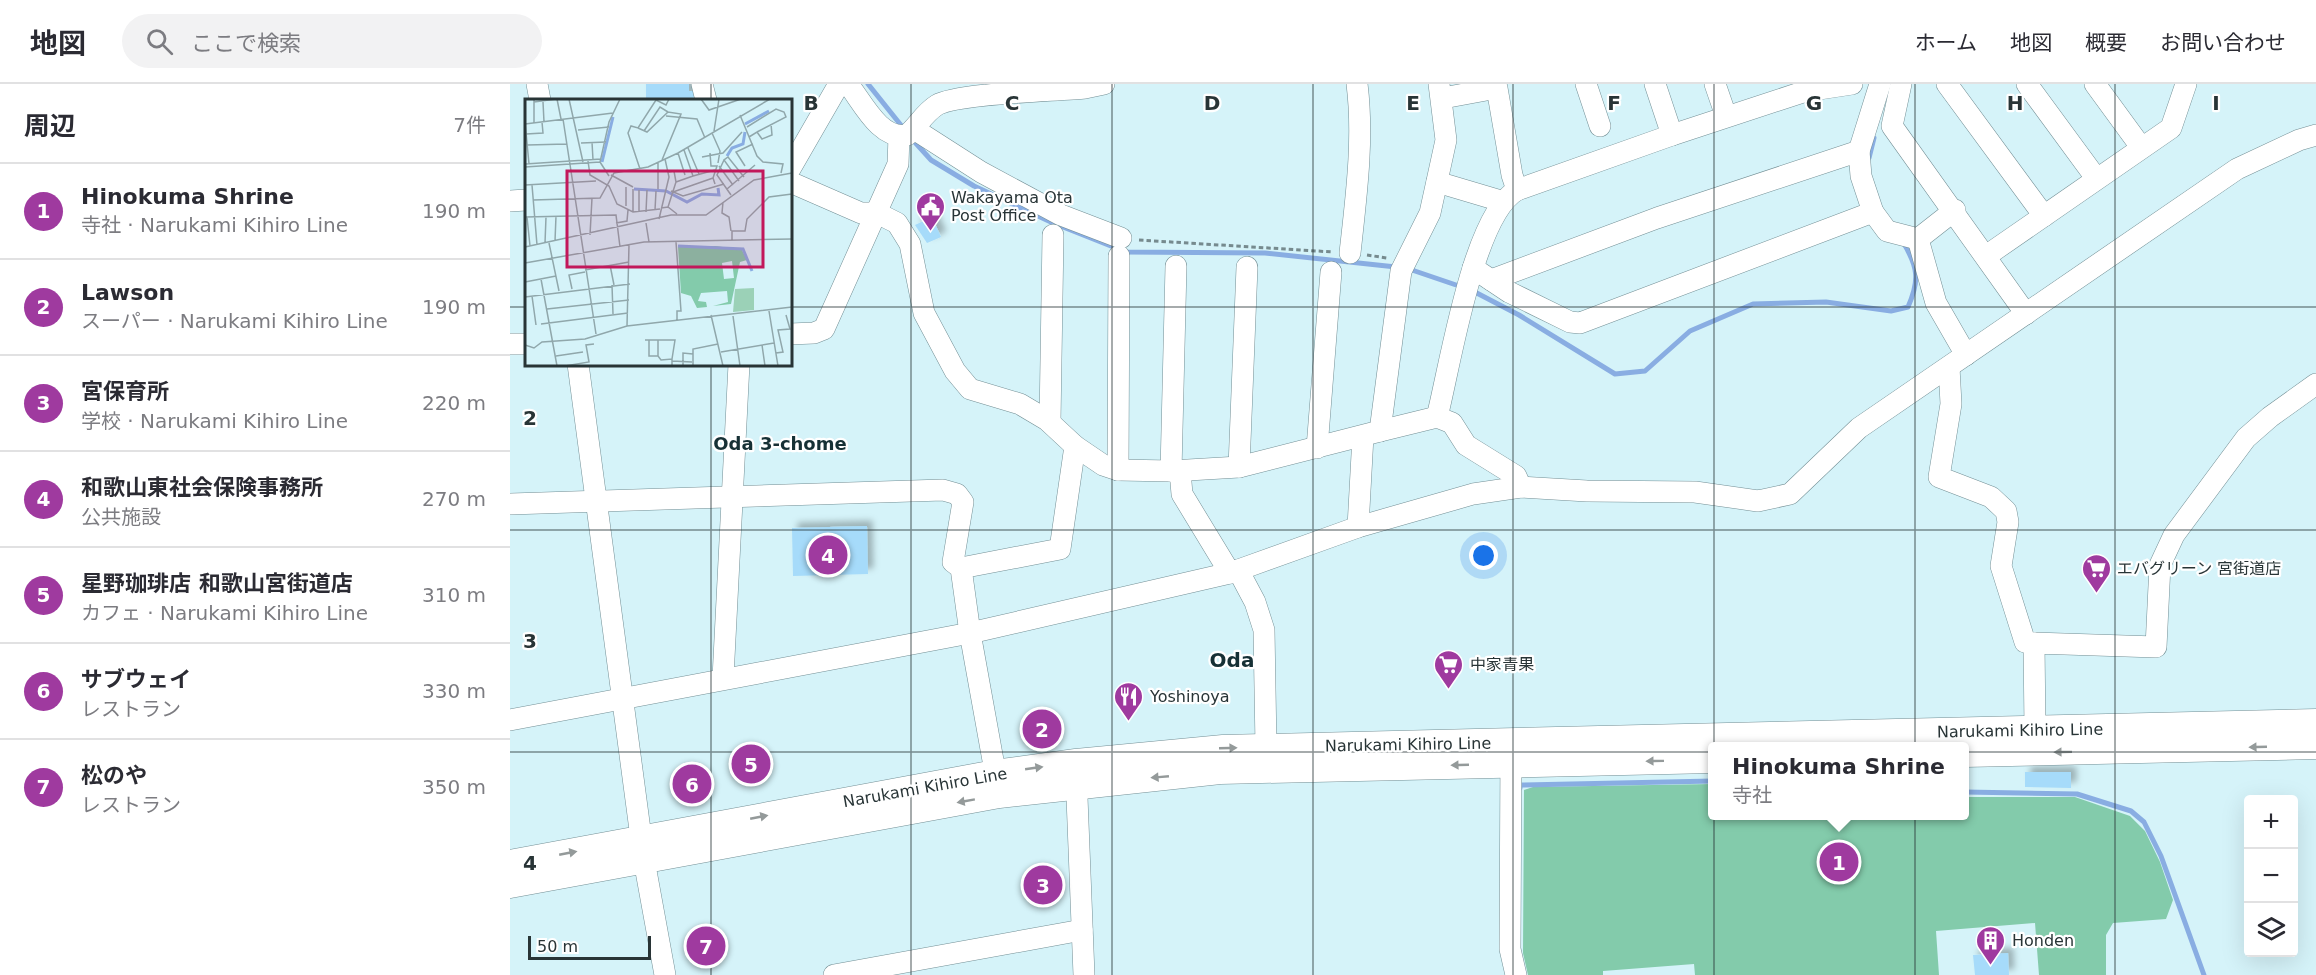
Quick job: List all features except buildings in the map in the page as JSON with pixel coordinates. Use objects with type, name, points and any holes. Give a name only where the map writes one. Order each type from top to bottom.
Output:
[{"type":"main road","name":"Narukami Kihiro Line","points":[[1751,742],[2035,729],[2316,722]]},
{"type":"main road","name":"Narukami Kihiro Line","points":[[1076,773],[1220,771],[1511,753],[1708,744]]},
{"type":"main road","name":"Narukami Kihiro Line","points":[[1969,754],[2316,746]]},
{"type":"main road","name":"Narukami Kihiro Line","points":[[510,885],[643,850],[997,784],[1223,748],[1266,747],[1708,759]]},
{"type":"main road","name":"Narukami Kihiro Line","points":[[510,863],[643,850]]},
{"type":"street","points":[[537,84],[540,99]]},
{"type":"street","points":[[702,84],[706,99]]},
{"type":"street","points":[[792,165],[839,84]]},
{"type":"street","points":[[848,84],[886,133],[906,133],[1120,247],[1118,470]]},
{"type":"street","points":[[792,334],[814,333],[824,329],[898,164],[906,133],[920,118],[938,104],[961,98],[1086,88],[1104,84]]},
{"type":"street","points":[[1350,253],[1360,107],[1357,84]]},
{"type":"street","points":[[1586,84],[1600,126]]},
{"type":"street","points":[[1655,84],[1672,135]]},
{"type":"street","points":[[1715,84],[1726,116]]},
{"type":"street","points":[[1437,182],[1509,196],[1726,116],[1806,91],[1852,84]]},
{"type":"street","points":[[1880,84],[1859,151],[1861,176],[1873,212],[1887,231],[1918,239]]},
{"type":"street","points":[[1901,84],[1892,126],[1955,210],[2026,314]]},
{"type":"street","points":[[1947,84],[2044,216]]},
{"type":"street","points":[[2027,84],[2096,178]]},
{"type":"street","points":[[2095,84],[2141,147]]},
{"type":"street","points":[[1986,256],[2171,128],[2186,84]]},
{"type":"street","points":[[1358,527],[1401,271],[1430,213],[1446,140],[1441,91],[1497,88],[1512,176],[1509,196],[1466,282],[1437,417]]},
{"type":"street","points":[[510,720],[970,633],[1234,572],[1358,527],[1473,494],[1521,487],[1587,491],[1695,492],[1758,501],[1790,494],[1859,428],[2237,169],[2299,140],[2316,135]]},
{"type":"street","points":[[1491,280],[1657,219],[1859,151]]},
{"type":"street","points":[[792,183],[861,213],[877,213],[897,223],[910,244],[924,313],[970,389],[992,398],[1007,399],[1050,422],[1093,460],[1118,470],[1175,471],[1239,467],[1437,417],[1452,423],[1466,445],[1516,476],[1521,487]]},
{"type":"street","points":[[510,201],[525,200]]},
{"type":"street","points":[[1918,239],[1955,210]]},
{"type":"street","points":[[1473,268],[1529,302],[1570,322],[1580,323],[1873,212]]},
{"type":"street","points":[[1050,422],[1053,235]]},
{"type":"street","points":[[1918,239],[1936,303],[1957,361],[1939,477],[1991,497],[2006,511],[2008,522],[2001,566],[2025,642],[2156,647],[2160,565],[2174,535],[2246,438],[2270,417],[2316,384]]},
{"type":"street","points":[[1176,266],[1175,471],[1182,494],[1256,602],[1264,630],[1266,747]]},
{"type":"street","points":[[1239,467],[1247,267]]},
{"type":"street","points":[[1317,448],[1331,272]]},
{"type":"street","points":[[578,366],[643,850],[665,975]]},
{"type":"street","points":[[723,678],[739,366]]},
{"type":"street","points":[[961,568],[1060,549],[1075,446]]},
{"type":"street","points":[[510,504],[943,490],[957,494],[963,502],[953,562],[961,568],[970,633],[997,784]]},
{"type":"street","points":[[2034,643],[2035,729]]},
{"type":"street","points":[[1511,753],[1510,949],[1516,975]]},
{"type":"street","points":[[1076,773],[1084,975]]},
{"type":"street","points":[[834,975],[909,968],[1082,930]]},
{"type":"path","points":[[1120,247],[1158,243],[1270,246],[1406,260]]},
{"type":"green space","points":[[1708,784],[1708,820],[1969,820],[1969,797],[2075,797],[2130,816],[2145,831],[2160,862],[2173,900],[2166,919],[2113,923],[2106,935],[2106,975],[2039,975],[2035,923],[1936,931],[1939,975],[1695,975],[1694,964],[1603,971],[1603,975],[1528,975],[1523,953],[1524,790],[1533,787]]},
{"type":"waterway","points":[[868,84],[904,129]]},
{"type":"waterway","points":[[1869,158],[1874,138]]},
{"type":"waterway","points":[[912,139],[931,160],[974,186],[1053,223],[1126,252],[1265,253],[1396,267]]},
{"type":"waterway","points":[[1471,290],[1519,315],[1615,374],[1645,371],[1690,331],[1753,304],[1826,302],[1891,311],[1908,307],[1916,274],[1912,259],[1903,242]]},
{"type":"waterway","points":[[1409,269],[1462,287]]},
{"type":"waterway","points":[[1520,788],[1520,785],[1708,781]]},
{"type":"waterway","points":[[1969,792],[2077,794],[2131,811],[2144,822],[2161,856],[2204,975]]},
{"type":"place","name":"Wakayama Ota Post Office","points":[[930,232]]},
{"type":"place","name":"和歌山東社会保険事務所","points":[[828,555]]},
{"type":"place","name":"エバグリーン 宮街道店","points":[[2096,594]]},
{"type":"place","name":"中家青果","points":[[1449,690]]},
{"type":"place","name":"Yoshinoya","points":[[1129,722]]},
{"type":"place","name":"Lawson","points":[[1042,729]]},
{"type":"place","name":"星野珈琲店 和歌山宮街道店","points":[[751,764]]},
{"type":"place","name":"サブウェイ","points":[[692,784]]},
{"type":"place","name":"Hinokuma Shrine","points":[[1839,862]]},
{"type":"place","name":"宮保育所","points":[[1043,885]]},
{"type":"place","name":"松のや","points":[[706,946]]},
{"type":"place","name":"Honden","points":[[1991,966]]},
{"type":"district","name":"Oda 3-chome","points":[[780,444]]},
{"type":"district","name":"Oda","points":[[1232,660]]}]
